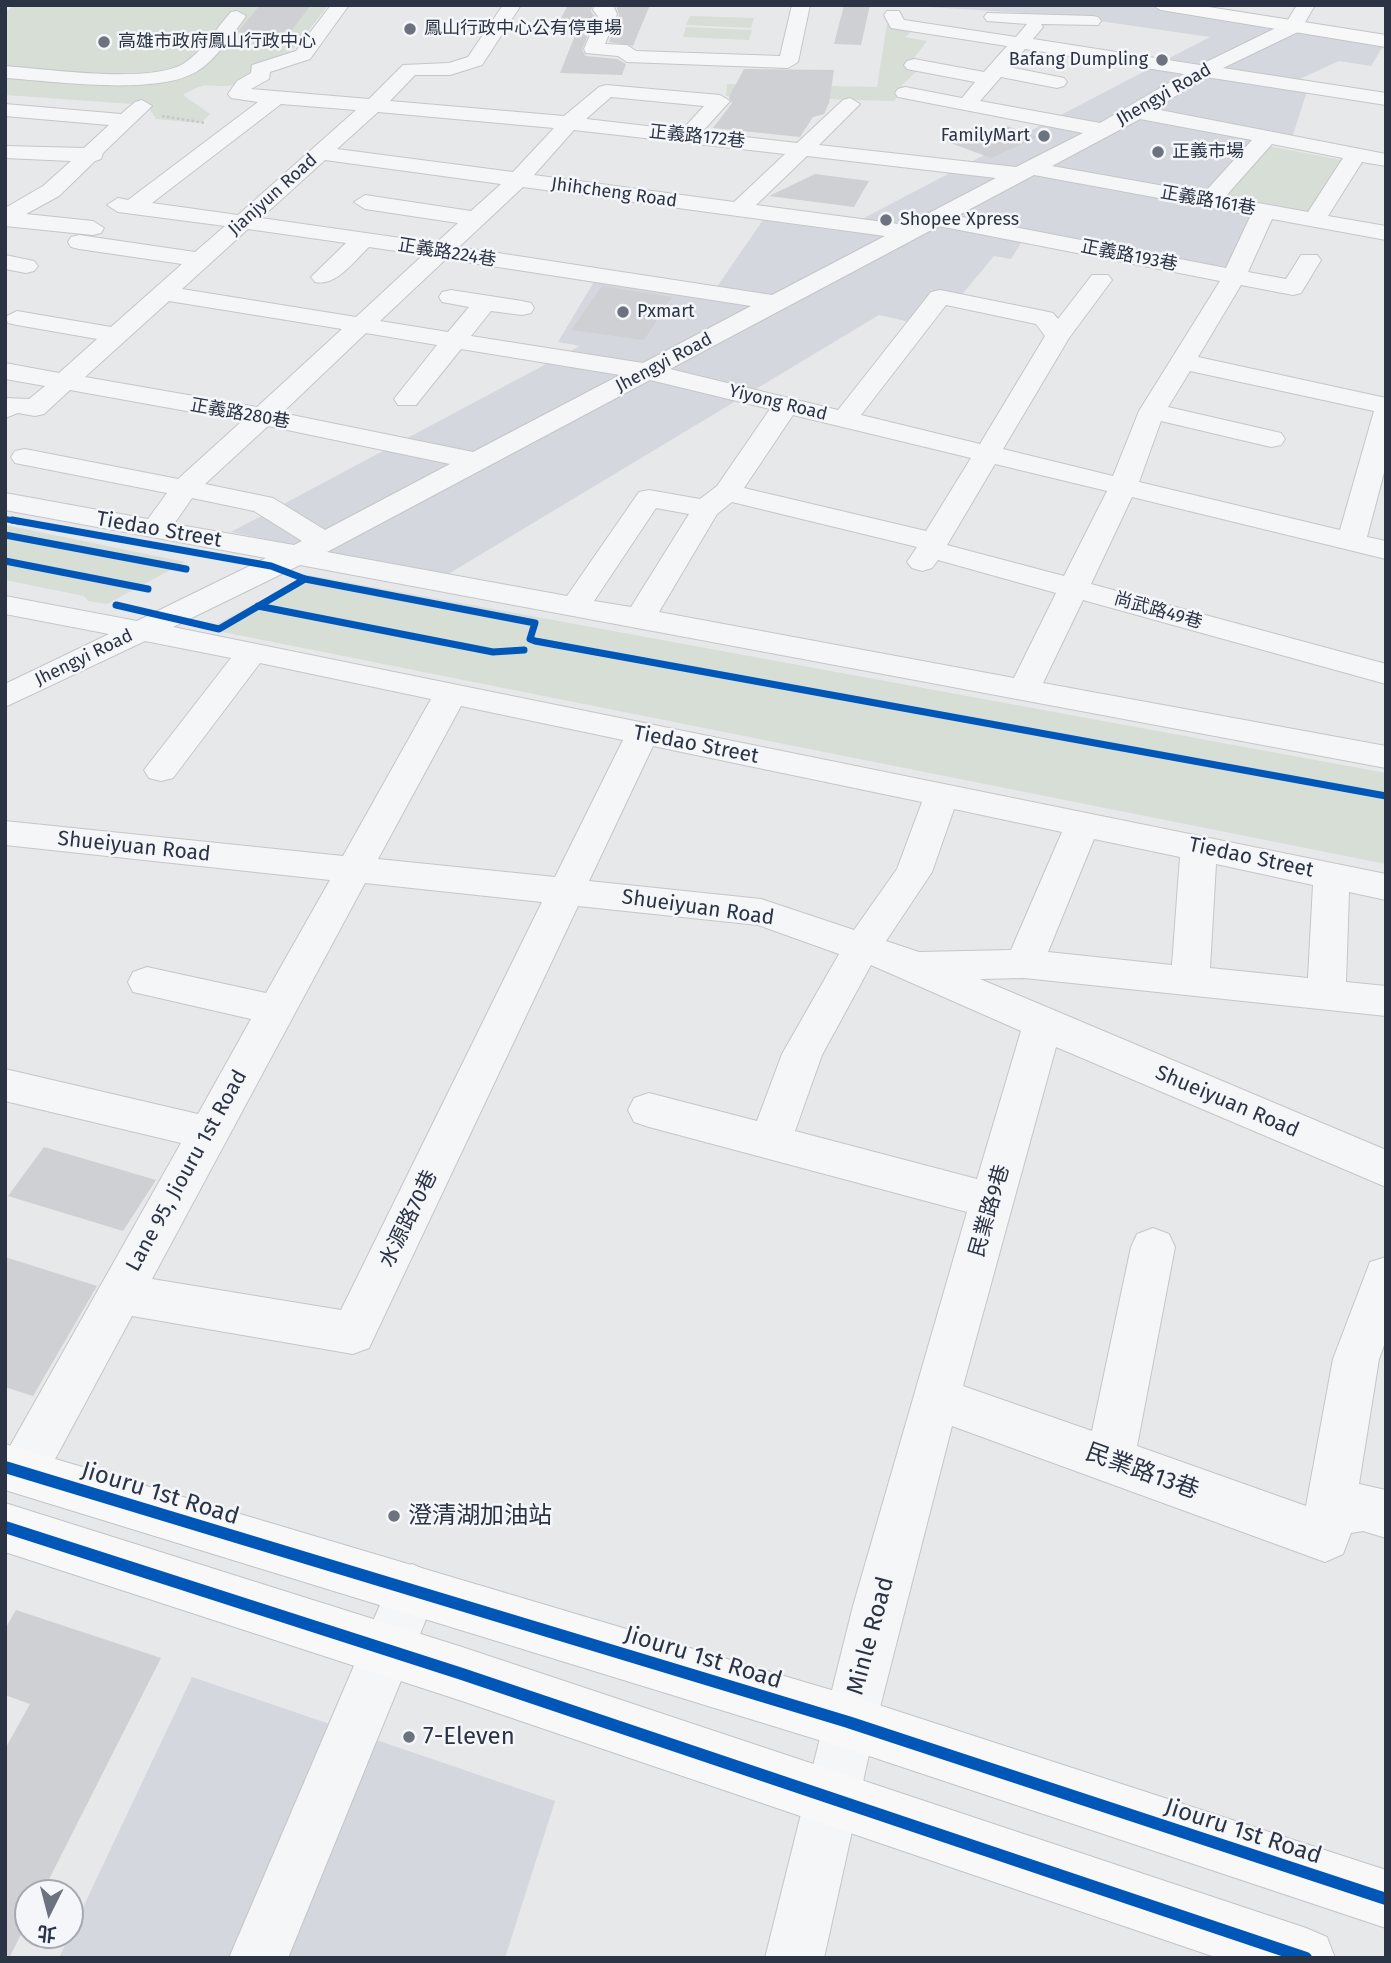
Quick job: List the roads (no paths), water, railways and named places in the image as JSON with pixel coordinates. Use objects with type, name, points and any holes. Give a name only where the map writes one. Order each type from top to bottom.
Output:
[{"type":"main road","points":[[1161,5],[1386,40]]},
{"type":"main road","name":"Jiouru 1st Road","points":[[14,1470],[848,1722],[1386,1899]]},
{"type":"main road","points":[[5,1527],[828,1796],[1299,1957]]},
{"type":"street","name":"正義路172巷","points":[[340,5],[303,55],[259,69],[262,75],[244,85],[238,94],[569,123],[1024,171]]},
{"type":"street","name":"Jianjyun Road","points":[[8,406],[35,408],[374,105],[410,69],[450,69],[475,61],[512,5]]},
{"type":"street","points":[[604,5],[602,10],[608,14],[593,49],[627,51],[627,56],[788,62],[801,5]]},
{"type":"street","points":[[1293,27],[1306,5]]},
{"type":"street","points":[[967,104],[1024,42],[1047,11]]},
{"type":"street","points":[[1092,21],[1047,11],[893,15],[897,24],[1202,71],[1295,94],[1373,103]]},
{"type":"street","points":[[5,72],[145,77],[172,74],[189,68],[237,16]]},
{"type":"street","name":"Jhengyi Road","points":[[5,697],[324,542],[1102,130],[1202,71],[1293,27]]},
{"type":"street","points":[[914,65],[1057,82]]},
{"type":"street","points":[[155,530],[186,487],[518,180],[569,123],[606,91],[719,101],[687,136]]},
{"type":"street","points":[[905,93],[1102,130]]},
{"type":"street","name":"正義路224巷","points":[[277,97],[125,206],[331,234],[775,303]]},
{"type":"street","points":[[739,209],[806,149],[850,104]]},
{"type":"street","points":[[5,110],[143,114],[51,191],[5,218]]},
{"type":"street","points":[[1137,111],[1277,134],[1386,160]]},
{"type":"street","points":[[440,130],[461,113]]},
{"type":"street","points":[[1209,201],[1277,134]]},
{"type":"street","name":"Jhihcheng Road","points":[[320,153],[907,232]]},
{"type":"street","points":[[1314,220],[1356,154]]},
{"type":"street","points":[[8,156],[94,155]]},
{"type":"street","points":[[331,234],[407,164]]},
{"type":"street","name":"正義路161巷","points":[[1024,171],[1386,233]]},
{"type":"street","points":[[5,190],[51,191]]},
{"type":"street","points":[[365,202],[476,219]]},
{"type":"street","points":[[1023,691],[1123,487],[1152,411],[1234,277],[1264,211]]},
{"type":"street","points":[[5,218],[200,260]]},
{"type":"street","name":"正義路193巷","points":[[934,218],[1293,288],[1309,260]]},
{"type":"street","points":[[323,277],[363,240]]},
{"type":"street","points":[[929,551],[1058,336],[1100,280]]},
{"type":"street","name":"Yiyong Road","points":[[163,293],[649,372],[1386,551]]},
{"type":"street","points":[[844,419],[940,297],[1044,318],[1058,336]]},
{"type":"street","points":[[451,298],[522,308]]},
{"type":"street","points":[[407,399],[484,304]]},
{"type":"street","points":[[17,318],[117,335]]},
{"type":"street","points":[[1181,361],[1386,406]]},
{"type":"street","name":"正義路280巷","points":[[5,371],[260,416],[474,461]]},
{"type":"street","points":[[639,620],[717,500],[786,405]]},
{"type":"street","points":[[1152,411],[1271,439]]},
{"type":"street","points":[[1351,542],[1386,413]]},
{"type":"street","points":[[25,457],[263,504],[324,542]]},
{"type":"street","name":"尚武路49巷","points":[[574,608],[649,498],[717,500],[1074,587],[1386,674]]},
{"type":"street","name":"Tiedao Street","points":[[5,501],[1386,757]]},
{"type":"street","name":"Tiedao Street","points":[[5,605],[252,652],[450,695],[1199,846],[1386,887]]},
{"type":"street","points":[[161,770],[252,652]]},
{"type":"street","name":"Lane 95, Jiouru 1st Road","points":[[14,1470],[119,1294],[450,695]]},
{"type":"street","points":[[568,890],[642,734]]},
{"type":"street","points":[[770,1142],[802,1054],[862,947],[914,873],[942,794]]},
{"type":"street","points":[[1024,964],[1083,823]]},
{"type":"street","name":"Shueiyuan Road","points":[[5,834],[761,912],[914,965],[1043,1024],[1386,1169]]},
{"type":"street","points":[[1190,981],[1199,846]]},
{"type":"street","points":[[1326,994],[1332,875]]},
{"type":"street","name":"水源路70巷","points":[[119,1294],[353,1334],[568,890]]},
{"type":"street","points":[[914,965],[1024,964],[1386,1001]]},
{"type":"street","points":[[147,982],[276,1010]]},
{"type":"street","name":"民業路9巷","points":[[936,1398],[1043,1024]]},
{"type":"street","points":[[5,1086],[208,1133]]},
{"type":"street","points":[[649,1110],[993,1201]]},
{"type":"street","points":[[1110,1461],[1153,1247]]},
{"type":"street","points":[[1386,1276],[1371,1363],[1329,1512],[1363,1507],[1386,1514]]},
{"type":"street","name":"民業路13巷","points":[[936,1398],[1325,1537],[1329,1512]]},
{"type":"street","name":"Minle Road","points":[[794,1958],[828,1796],[936,1398]]},
{"type":"street","points":[[258,1958],[412,1590]]},
{"type":"place","name":"鳳山行政中心公有停車場","points":[[410,29]]},
{"type":"place","name":"高雄市政府鳳山行政中心","points":[[104,42]]},
{"type":"place","name":"Bafang Dumpling","points":[[1162,60]]},
{"type":"place","name":"FamilyMart","points":[[1044,136]]},
{"type":"place","name":"正義市場","points":[[1158,152]]},
{"type":"place","name":"Shopee Xpress","points":[[886,220]]},
{"type":"place","name":"Pxmart","points":[[623,312]]},
{"type":"place","name":"澄清湖加油站","points":[[394,1516]]},
{"type":"place","name":"7-Eleven","points":[[409,1737]]}]
